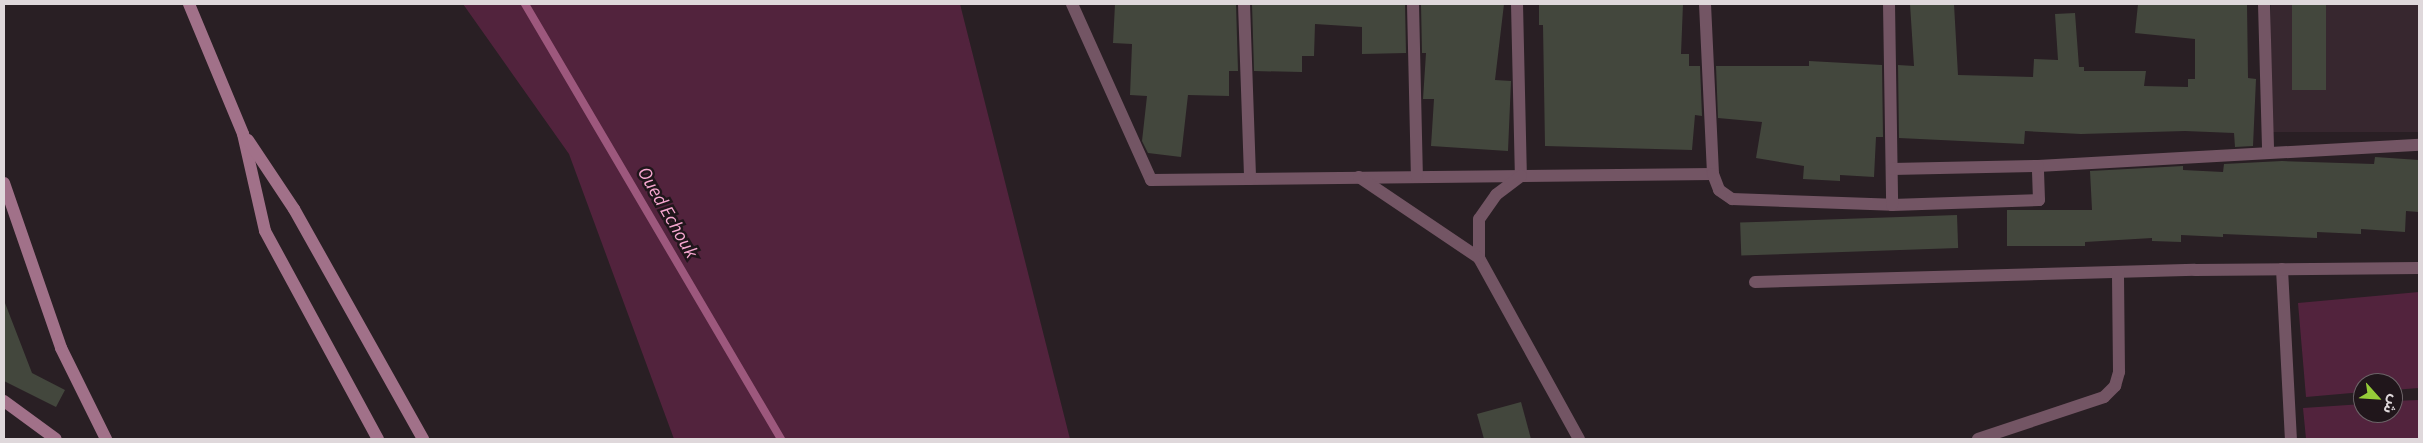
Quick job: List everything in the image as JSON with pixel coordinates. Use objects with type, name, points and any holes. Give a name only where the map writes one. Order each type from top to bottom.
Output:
[{"type":"street","points":[[188,4],[244,134],[294,209],[423,439]]},
{"type":"street","points":[[1072,4],[1151,180],[1713,174]]},
{"type":"street","points":[[1244,4],[1250,179]]},
{"type":"street","points":[[1413,4],[1416,177]]},
{"type":"street","points":[[1517,4],[1520,176]]},
{"type":"street","points":[[1705,4],[1713,174],[1720,190],[1732,199],[1892,205],[2039,200],[2038,166]]},
{"type":"street","points":[[1889,4],[1892,205]]},
{"type":"street","points":[[2264,4],[2268,151]]},
{"type":"street","points":[[244,134],[265,231],[378,439]]},
{"type":"street","points":[[1892,170],[2038,166],[2268,151],[2419,145]]},
{"type":"street","points":[[1479,258],[1479,219],[1496,195],[1520,176]]},
{"type":"street","points":[[1359,178],[1479,258],[1579,439]]},
{"type":"street","points":[[4,183],[6,199],[61,348],[106,439]]},
{"type":"street","points":[[1755,282],[2118,272],[2419,268]]},
{"type":"street","points":[[2282,269],[2291,439]]},
{"type":"street","points":[[1978,439],[2104,397],[2115,386],[2119,372],[2118,272]]},
{"type":"street","points":[[4,401],[56,439]]},
{"type":"shaded area","points":[[463,4],[960,4],[1070,439],[674,439],[569,154]]},
{"type":"shaded area","points":[[2271,4],[2419,4],[2419,132],[2271,132]]},
{"type":"shaded area","points":[[2419,292],[2419,388],[2403,389],[2403,373],[2353,373],[2353,393],[2306,397],[2298,303]]},
{"type":"shaded area","points":[[2419,400],[2419,439],[2306,439],[2303,408],[2353,405],[2353,423],[2403,423],[2403,401]]},
{"type":"building","points":[[1115,4],[1236,4],[1238,71],[1229,71],[1229,96],[1188,95],[1181,157],[1148,153],[1142,141],[1147,96],[1130,95],[1132,44],[1113,43]]},
{"type":"building","points":[[1252,4],[1405,4],[1406,53],[1362,54],[1362,27],[1315,24],[1314,56],[1302,56],[1302,72],[1254,71]]},
{"type":"building","points":[[1421,4],[1504,4],[1495,80],[1511,81],[1508,151],[1431,146],[1434,99],[1423,99],[1426,53],[1422,53]]},
{"type":"building","points":[[1539,4],[1683,4],[1681,54],[1689,54],[1689,66],[1700,66],[1702,116],[1695,115],[1692,150],[1545,146],[1543,25],[1539,25]]},
{"type":"building","points":[[1910,4],[1954,4],[1958,75],[2033,77],[2034,59],[2058,60],[2055,14],[2075,13],[2079,67],[2084,67],[2084,71],[2146,71],[2144,86],[2188,87],[2188,79],[2195,79],[2195,39],[2135,33],[2138,4],[2247,4],[2248,78],[2256,79],[2253,146],[2235,147],[2234,133],[2185,131],[2081,134],[2025,131],[2024,144],[1899,138],[1898,65],[1914,66]]},
{"type":"building","points":[[2292,4],[2326,4],[2326,90],[2292,90]]},
{"type":"building","points":[[1809,61],[1882,65],[1883,137],[1876,137],[1874,177],[1840,175],[1840,181],[1803,179],[1804,166],[1756,158],[1762,122],[1718,118],[1716,66],[1809,66]]},
{"type":"building","points":[[2375,157],[2419,160],[2419,212],[2406,211],[2405,232],[2361,229],[2361,234],[2317,232],[2317,238],[2223,234],[2223,237],[2181,235],[2181,242],[2152,241],[2152,238],[2085,242],[2085,246],[2007,246],[2007,210],[2092,210],[2090,171],[2183,166],[2183,170],[2223,172],[2224,164],[2282,161],[2374,164]]},
{"type":"building","points":[[1957,215],[1958,248],[1741,256],[1740,223]]},
{"type":"building","points":[[5,303],[32,373],[65,390],[56,407],[4,381]]},
{"type":"building","points":[[1521,402],[1531,439],[1484,439],[1477,414]]},
{"type":"waterway","name":"Oued Echouk","points":[[525,4],[781,439]]}]
